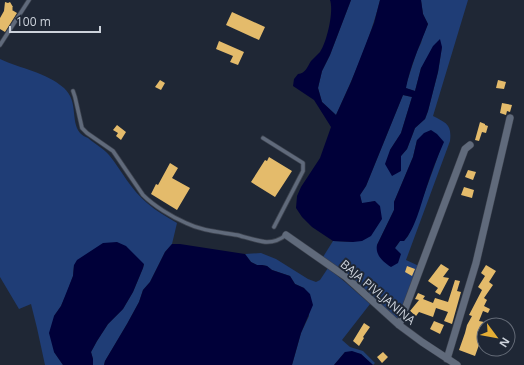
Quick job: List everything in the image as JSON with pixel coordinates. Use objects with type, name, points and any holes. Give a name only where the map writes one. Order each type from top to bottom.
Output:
[{"type":"street","points":[[447,359],[476,263],[510,118]]},
{"type":"street","points":[[399,325],[460,161],[465,149],[470,146]]},
{"type":"street","name":"BAJA PIVLJANINA","points":[[286,235],[346,277],[399,325],[457,365]]},
{"type":"lane","points":[[0,45],[1,46],[29,0]]},
{"type":"lane","points":[[73,91],[82,128],[113,151],[143,195],[148,199],[186,224],[199,228],[266,242],[280,239],[286,235]]},
{"type":"lane","points":[[263,138],[303,163],[303,171],[274,227]]},
{"type":"shaded area","points":[[330,0],[351,0],[330,55],[322,71],[318,88],[322,102],[336,115],[351,82],[374,23],[380,0],[421,0],[423,14],[428,24],[406,88],[415,91],[421,68],[433,46],[440,39],[442,47],[438,72],[428,111],[425,119],[415,128],[407,149],[401,156],[401,171],[392,176],[385,164],[390,150],[401,133],[412,97],[403,95],[366,186],[360,195],[362,203],[375,201],[380,206],[382,219],[371,236],[362,241],[333,241],[312,227],[302,217],[296,208],[297,196],[301,187],[320,158],[331,127],[314,100],[293,86],[294,79],[298,74],[305,71],[323,47],[330,19]]},
{"type":"shaded area","points":[[351,0],[380,0],[355,73],[336,115],[322,102],[318,88],[322,71],[330,55]]},
{"type":"shaded area","points":[[421,0],[468,0],[433,116],[441,120],[449,127],[450,141],[406,260],[419,266],[399,320],[323,257],[333,241],[353,242],[375,201],[362,204],[360,195],[366,186],[403,95],[412,97],[401,133],[390,150],[401,171],[401,156],[407,149],[415,128],[425,119],[438,72],[442,47],[421,68],[415,91],[405,88],[417,51],[428,24],[423,14]],"holes":[[[417,140],[443,142],[408,236],[404,241],[400,241],[395,248],[377,245],[394,210],[394,202],[413,157]]]},
{"type":"shaded area","points":[[0,59],[41,74],[64,88],[69,93],[73,105],[75,122],[80,133],[107,153],[141,198],[154,209],[177,223],[172,244],[165,252],[150,282],[143,290],[139,302],[104,365],[93,365],[91,352],[108,324],[123,309],[133,292],[144,264],[74,265],[73,276],[66,295],[54,316],[54,352],[63,365],[45,365],[31,304],[19,309],[0,277]]},
{"type":"shaded area","points":[[431,130],[444,142],[411,230],[404,241],[400,241],[395,248],[401,254],[398,263],[391,267],[378,255],[377,245],[394,210],[394,202],[413,157],[417,140],[424,133]]},
{"type":"shaded area","points":[[117,242],[126,246],[144,264],[133,292],[123,309],[108,324],[97,341],[91,352],[93,365],[63,365],[54,352],[49,333],[54,316],[61,306],[73,276],[74,265],[77,260],[103,243]]},
{"type":"shaded area","points":[[172,244],[245,254],[251,262],[257,265],[267,266],[272,270],[290,276],[295,284],[304,288],[310,294],[313,305],[301,333],[292,365],[104,365],[139,302],[143,290],[150,282],[165,252]]},
{"type":"shaded area","points":[[261,253],[276,259],[308,279],[316,282],[320,280],[328,268],[370,304],[342,340],[350,347],[363,351],[375,363],[373,365],[361,354],[345,352],[334,365],[292,365],[301,333],[309,316],[304,288],[295,284],[290,276],[272,270],[267,266],[257,265],[251,262],[245,254]]},
{"type":"shaded area","points":[[352,351],[361,354],[373,365],[334,365],[345,352]]},
{"type":"building","points":[[5,2],[10,2],[13,7],[12,10],[17,13],[5,32],[0,29],[0,18],[4,11]]},
{"type":"building","points":[[232,12],[265,27],[259,40],[226,25]]},
{"type":"building","points":[[219,41],[244,52],[238,65],[230,62],[233,56],[216,49]]},
{"type":"building","points":[[160,80],[165,83],[161,90],[155,87]]},
{"type":"building","points":[[498,80],[506,82],[504,89],[496,88]]},
{"type":"building","points":[[502,103],[512,105],[510,112],[507,111],[506,115],[500,113]]},
{"type":"building","points":[[480,122],[488,126],[486,133],[482,132],[479,141],[475,140]]},
{"type":"building","points":[[117,125],[126,132],[121,140],[116,136],[118,133],[113,130]]},
{"type":"building","points":[[269,157],[292,171],[275,197],[251,182],[265,160],[267,161]]},
{"type":"building","points":[[170,163],[178,168],[172,178],[190,188],[177,210],[151,194],[156,184],[158,185]]},
{"type":"building","points":[[468,170],[476,172],[473,180],[465,177]]},
{"type":"building","points":[[464,187],[474,190],[472,198],[461,195]]},
{"type":"building","points":[[441,264],[449,269],[443,277],[449,278],[440,295],[435,292],[438,288],[428,281]]},
{"type":"building","points":[[486,265],[496,271],[489,282],[493,285],[484,298],[487,300],[484,306],[490,309],[488,313],[483,311],[481,317],[476,317],[475,356],[459,350],[467,325],[472,316],[469,315],[482,290],[478,287],[485,276],[481,273]]},
{"type":"building","points":[[407,266],[415,269],[412,276],[405,272]]},
{"type":"building","points":[[455,280],[460,281],[457,291],[461,292],[452,324],[444,321],[448,312],[436,308],[433,317],[419,312],[416,316],[410,311],[419,300],[415,299],[418,293],[425,296],[423,299],[433,303],[435,298],[448,302]]},
{"type":"building","points":[[434,321],[444,325],[440,334],[430,329]]},
{"type":"building","points":[[364,323],[370,327],[359,346],[353,341]]},
{"type":"building","points":[[383,352],[388,357],[382,363],[377,357]]}]
